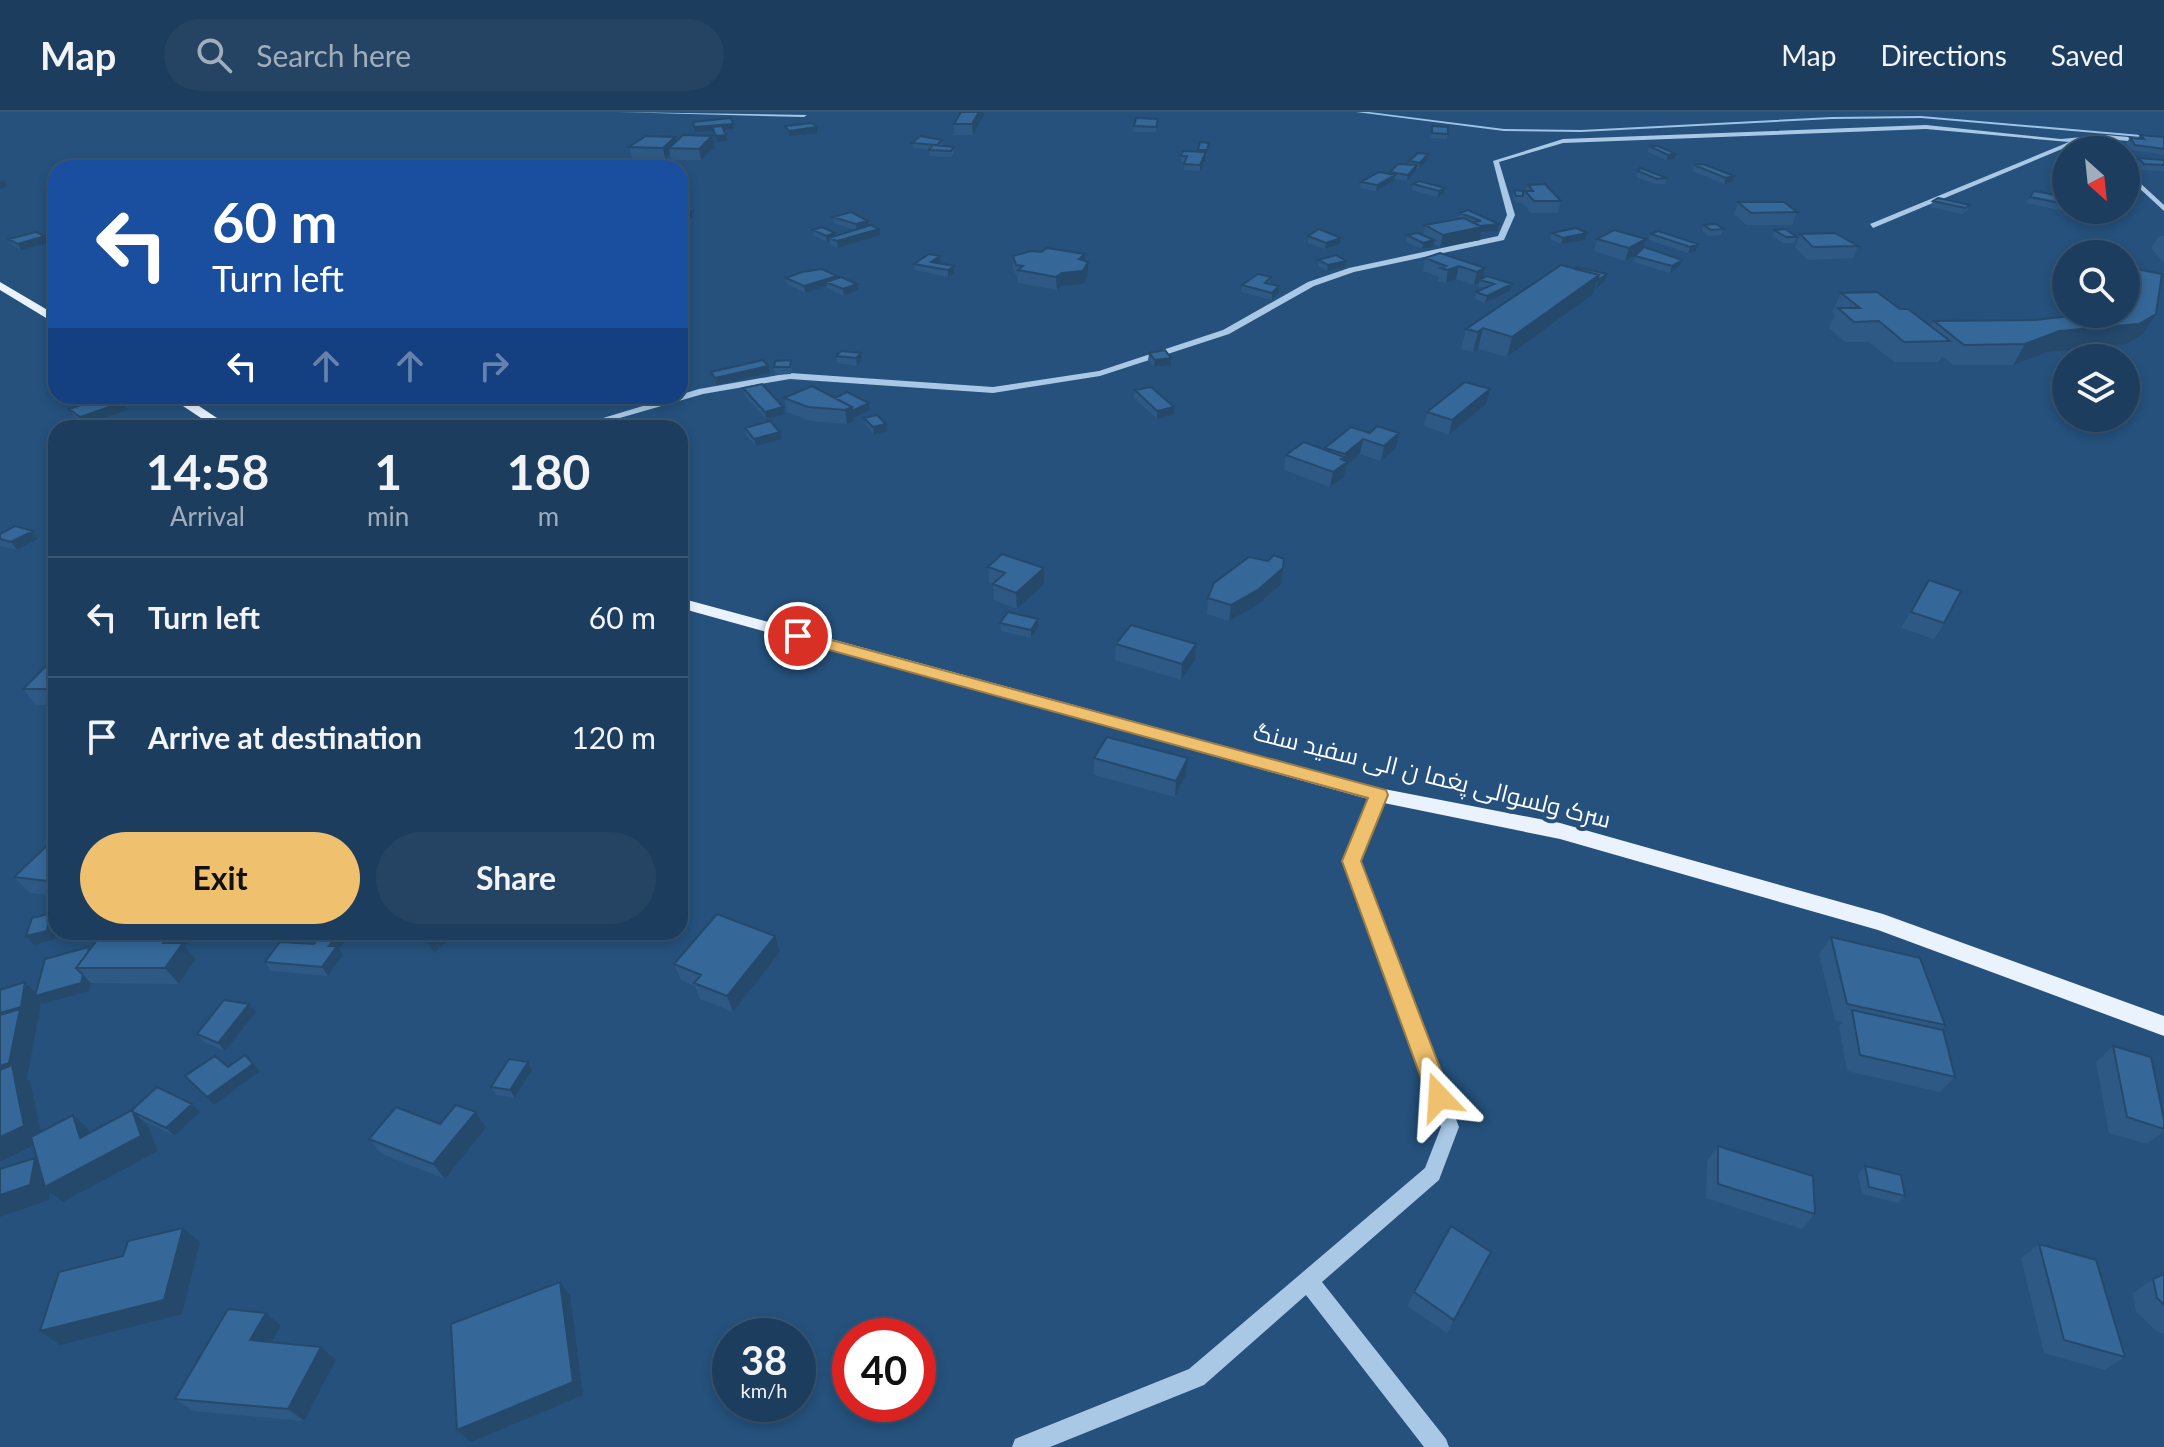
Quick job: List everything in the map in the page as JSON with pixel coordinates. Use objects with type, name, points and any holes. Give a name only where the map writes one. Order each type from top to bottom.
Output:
[{"type":"main road","points":[[0,285],[48,315]]},
{"type":"main road","points":[[188,404],[212,420]]},
{"type":"main road","name":"سرک ولسوالی پغما ن الی سفید سنگ","points":[[688,605],[1379,795],[1560,831],[1883,923],[2164,1026]]},
{"type":"street","points":[[619,112],[804,115]]},
{"type":"street","points":[[688,395],[790,376],[993,390],[1100,373],[1226,332],[1311,284],[1352,270],[1501,238],[1511,215],[1496,161],[1563,141],[1926,127],[2052,140]]},
{"type":"street","points":[[2140,140],[2164,142]]},
{"type":"street","points":[[1873,226],[2052,152]]},
{"type":"street","points":[[2140,186],[2164,209]]},
{"type":"street","points":[[602,420],[657,404]]},
{"type":"street","points":[[1023,1447],[1196,1377],[1432,1174],[1450,1127],[1352,861],[1379,795]]},
{"type":"street","points":[[1308,1281],[1438,1447]]},
{"type":"building","points":[[961,112],[979,112],[972,124],[954,124]]},
{"type":"building","points":[[731,118],[733,124],[694,127],[693,122]]},
{"type":"building","points":[[1136,118],[1158,119],[1156,127],[1134,126]]},
{"type":"building","points":[[812,123],[817,127],[789,131],[785,126]]},
{"type":"building","points":[[722,126],[726,135],[716,136],[712,127]]},
{"type":"building","points":[[1432,126],[1448,127],[1448,134],[1432,133]]},
{"type":"building","points":[[683,135],[712,136],[699,149],[669,148]]},
{"type":"building","points":[[2140,135],[2164,137],[2164,149],[2140,146],[2140,139],[2144,139]]},
{"type":"building","points":[[646,136],[675,137],[663,148],[629,147]]},
{"type":"building","points":[[920,136],[942,140],[937,145],[912,143]]},
{"type":"building","points":[[1200,142],[1209,143],[1207,150],[1198,150]]},
{"type":"building","points":[[933,145],[954,147],[951,151],[929,150]]},
{"type":"building","points":[[1649,146],[1658,146],[1676,154],[1668,155]]},
{"type":"building","points":[[1183,151],[1206,152],[1200,165],[1184,164],[1187,156],[1181,156]]},
{"type":"building","points":[[1418,153],[1428,154],[1420,163],[1409,161]]},
{"type":"building","points":[[2140,158],[2164,160],[2164,165],[2144,164]]},
{"type":"building","points":[[1398,164],[1417,165],[1408,175],[1390,172]]},
{"type":"building","points":[[1703,164],[1734,176],[1726,178],[1694,165]]},
{"type":"building","points":[[1640,168],[1667,178],[1657,179],[1638,171]]},
{"type":"building","points":[[1379,172],[1395,175],[1377,185],[1361,182]]},
{"type":"building","points":[[1419,181],[1445,188],[1439,191],[1413,184]]},
{"type":"building","points":[[1545,184],[1561,201],[1534,201],[1525,191],[1533,191],[1528,185]]},
{"type":"building","points":[[1514,190],[1523,191],[1523,196],[1516,196]]},
{"type":"building","points":[[2034,191],[2052,194],[2052,201],[2030,197]]},
{"type":"building","points":[[1938,198],[1970,205],[1965,208],[1933,201]]},
{"type":"building","points":[[1738,202],[1784,202],[1797,212],[1751,213]]},
{"type":"building","points":[[1468,210],[1499,224],[1480,226],[1473,222],[1481,221],[1460,213]]},
{"type":"building","points":[[851,212],[868,221],[856,224],[833,217]]},
{"type":"building","points":[[1464,218],[1482,227],[1443,235],[1425,225]]},
{"type":"building","points":[[1716,224],[1724,229],[1711,230],[1704,225]]},
{"type":"building","points":[[871,225],[879,229],[837,241],[829,238]]},
{"type":"building","points":[[822,227],[835,233],[826,236],[813,230]]},
{"type":"building","points":[[1576,228],[1587,233],[1563,238],[1552,233]]},
{"type":"building","points":[[1319,229],[1341,238],[1326,243],[1308,236]]},
{"type":"building","points":[[1785,229],[1797,237],[1786,237],[1774,230]]},
{"type":"building","points":[[1614,230],[1646,239],[1629,248],[1597,239]]},
{"type":"building","points":[[1658,231],[1698,244],[1690,247],[1651,234]]},
{"type":"building","points":[[36,232],[45,236],[18,244],[9,239]]},
{"type":"building","points":[[1418,233],[1434,240],[1423,243],[1407,235]]},
{"type":"building","points":[[1835,233],[1858,246],[1813,247],[1800,234]]},
{"type":"building","points":[[1644,247],[1682,260],[1672,266],[1635,256]]},
{"type":"building","points":[[1047,248],[1085,254],[1079,259],[1088,262],[1083,271],[1062,273],[1056,277],[1018,270],[1023,266],[1016,265],[1013,256],[1031,251],[1041,252]]},
{"type":"building","points":[[1440,253],[1485,268],[1477,272],[1459,266],[1448,270],[1441,268],[1446,266],[1425,258]]},
{"type":"building","points":[[929,254],[940,256],[931,262],[954,266],[948,270],[914,264]]},
{"type":"building","points":[[1336,255],[1346,261],[1328,265],[1318,260]]},
{"type":"building","points":[[1561,265],[1599,275],[1512,337],[1483,328],[1478,332],[1466,329]]},
{"type":"building","points":[[822,269],[837,276],[804,286],[786,278],[802,272]]},
{"type":"building","points":[[1575,269],[1607,274],[1597,281],[1599,275]]},
{"type":"building","points":[[2140,270],[2162,274],[2156,314],[2140,323]]},
{"type":"building","points":[[1258,274],[1271,277],[1265,283],[1279,286],[1272,293],[1242,285]]},
{"type":"building","points":[[1487,276],[1512,284],[1487,296],[1476,292],[1494,284],[1480,280]]},
{"type":"building","points":[[841,277],[857,284],[843,289],[826,282]]},
{"type":"building","points":[[1877,292],[1900,309],[1908,309],[1950,341],[1904,342],[1879,321],[1854,322],[1838,308],[1860,308],[1841,293]]},
{"type":"building","points":[[2052,318],[2052,328],[2093,328],[2059,331],[2025,344],[1964,345],[1934,321]]},
{"type":"building","points":[[1165,350],[1171,358],[1155,360],[1149,353]]},
{"type":"building","points":[[841,351],[861,353],[856,358],[836,356]]},
{"type":"building","points":[[763,360],[768,366],[715,378],[711,372]]},
{"type":"building","points":[[791,360],[790,367],[774,367],[775,361]]},
{"type":"building","points":[[1465,382],[1490,389],[1452,420],[1427,412]]},
{"type":"building","points":[[762,384],[783,407],[765,412],[743,388]]},
{"type":"building","points":[[812,386],[852,407],[845,410],[808,407],[784,398]]},
{"type":"building","points":[[1151,387],[1174,407],[1157,411],[1135,390]]},
{"type":"building","points":[[847,392],[869,403],[852,411],[852,407],[835,398]]},
{"type":"building","points":[[84,404],[118,404],[80,417],[69,409]]},
{"type":"building","points":[[877,415],[886,424],[873,427],[864,418]]},
{"type":"building","points":[[770,421],[780,432],[754,439],[745,428]]},
{"type":"building","points":[[1377,426],[1399,433],[1384,446],[1363,439],[1345,454],[1325,448],[1351,427],[1370,433]]},
{"type":"building","points":[[1304,442],[1344,457],[1341,459],[1347,462],[1333,472],[1286,455]]},
{"type":"building","points":[[15,526],[33,531],[11,542],[0,539],[0,534]]},
{"type":"building","points":[[1002,554],[1044,568],[1016,593],[993,584],[1005,573],[988,567]]},
{"type":"building","points":[[1274,555],[1284,559],[1283,568],[1259,589],[1231,605],[1208,598],[1214,583],[1249,557],[1268,561]]},
{"type":"building","points":[[1929,580],[1961,591],[1944,623],[1911,612]]},
{"type":"building","points":[[1008,612],[1038,619],[1031,630],[1000,623]]},
{"type":"building","points":[[1131,625],[1196,644],[1182,664],[1116,644]]},
{"type":"building","points":[[48,664],[48,689],[23,689]]},
{"type":"building","points":[[1107,737],[1188,758],[1176,781],[1094,758]]},
{"type":"building","points":[[48,845],[48,881],[14,877]]},
{"type":"building","points":[[48,914],[47,931],[26,936],[32,918]]},
{"type":"building","points":[[717,914],[775,936],[727,996],[694,983],[701,975],[674,964]]},
{"type":"building","points":[[1831,937],[1920,958],[1945,1025],[1847,1004]]},
{"type":"building","points":[[97,940],[183,943],[165,968],[76,968]]},
{"type":"building","points":[[317,940],[334,940],[329,946],[337,946],[322,967],[265,962],[280,942],[314,944]]},
{"type":"building","points":[[89,947],[76,968],[83,975],[81,983],[35,996],[45,959]]},
{"type":"building","points":[[25,982],[21,1007],[0,1013],[0,990]]},
{"type":"building","points":[[224,1000],[249,1004],[218,1043],[197,1034]]},
{"type":"building","points":[[20,1009],[9,1063],[0,1066],[0,1015]]},
{"type":"building","points":[[1852,1010],[1943,1030],[1955,1077],[1860,1055]]},
{"type":"building","points":[[2113,1046],[2151,1057],[2164,1129],[2127,1117]]},
{"type":"building","points":[[245,1055],[253,1064],[207,1097],[185,1076],[215,1056],[228,1067]]},
{"type":"building","points":[[509,1059],[528,1062],[510,1090],[491,1087]]},
{"type":"building","points":[[12,1065],[24,1126],[0,1137],[0,1070]]},
{"type":"building","points":[[157,1087],[192,1104],[166,1128],[131,1111]]},
{"type":"building","points":[[456,1105],[476,1112],[433,1164],[369,1139],[396,1107],[440,1124]]},
{"type":"building","points":[[132,1110],[141,1136],[45,1187],[31,1137],[73,1115],[80,1138]]},
{"type":"building","points":[[1718,1146],[1813,1176],[1815,1214],[1718,1184]]},
{"type":"building","points":[[35,1158],[30,1185],[0,1195],[0,1169]]},
{"type":"building","points":[[1865,1166],[1901,1175],[1905,1196],[1869,1187]]},
{"type":"building","points":[[1451,1226],[1491,1252],[1454,1320],[1414,1292]]},
{"type":"building","points":[[183,1228],[164,1300],[40,1331],[59,1272],[123,1256],[128,1241]]},
{"type":"building","points":[[2039,1244],[2096,1260],[2125,1357],[2064,1340]]},
{"type":"building","points":[[2164,1274],[2164,1305],[2157,1298],[2153,1279]]},
{"type":"building","points":[[560,1282],[573,1382],[457,1430],[451,1324]]},
{"type":"building","points":[[228,1309],[266,1313],[250,1340],[321,1347],[288,1409],[175,1399]]},
{"type":"waterway","points":[[1358,112],[1504,130],[1581,131],[1832,118],[1921,117],[2164,138]]},
{"type":"route","points":[[798,636],[1379,795],[1352,861],[1439,1097]]}]
